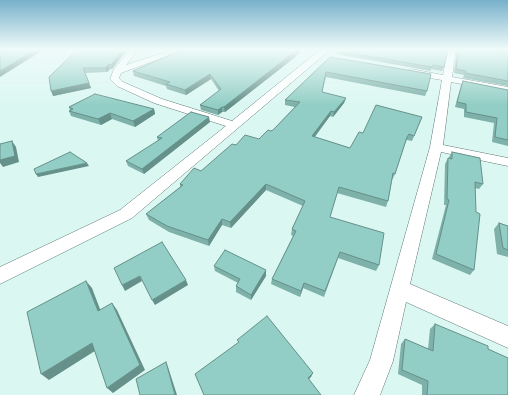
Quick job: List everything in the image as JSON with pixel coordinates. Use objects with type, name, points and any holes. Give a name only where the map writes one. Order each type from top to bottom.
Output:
[{"type":"street","points":[[120,67],[114,79],[120,84],[158,101],[234,125]]},
{"type":"street","points":[[117,71],[128,67]]},
{"type":"street","points":[[0,276],[126,214],[234,125],[309,67]]},
{"type":"street","points":[[367,395],[381,361],[436,147],[450,67]]},
{"type":"street","points":[[402,71],[508,90]]},
{"type":"street","points":[[436,147],[508,162]]},
{"type":"street","points":[[399,289],[508,337]]},
{"type":"building","points":[[0,67],[6,67],[0,71]]},
{"type":"building","points":[[59,67],[106,67],[83,68],[89,83],[51,91],[49,77]]},
{"type":"building","points":[[141,67],[274,67],[224,107],[218,110],[200,105],[221,89],[210,74],[185,90],[166,84],[170,82],[133,71]]},
{"type":"building","points":[[319,67],[392,67],[431,74],[427,91],[326,72],[322,92],[346,98],[334,112],[331,111],[312,136],[350,148],[359,132],[363,133],[376,105],[422,117],[414,136],[409,134],[407,137],[395,174],[393,173],[388,201],[339,187],[330,217],[384,233],[379,265],[340,252],[325,291],[304,283],[301,291],[272,279],[296,231],[292,229],[305,201],[266,184],[230,222],[222,219],[208,240],[167,226],[146,214],[183,185],[180,184],[194,168],[201,171],[232,144],[236,145],[245,135],[259,139],[268,130],[273,130],[300,102],[285,100]]},
{"type":"building","points":[[456,67],[508,67],[508,81],[465,73],[466,71],[456,69]]},
{"type":"building","points":[[463,81],[508,90],[508,140],[495,137],[497,118],[466,112],[466,104],[457,102]]},
{"type":"building","points":[[95,94],[154,109],[133,121],[110,113],[98,119],[69,111],[73,109],[69,107]]},
{"type":"building","points":[[191,112],[209,117],[142,169],[126,161],[162,138],[157,137]]},
{"type":"building","points":[[12,141],[15,156],[0,160],[0,144]]},
{"type":"building","points":[[70,152],[87,163],[36,174],[34,169]]},
{"type":"building","points":[[452,152],[480,158],[483,184],[475,182],[476,212],[480,214],[474,270],[436,254],[449,200],[447,199],[448,158],[452,159]]},
{"type":"building","points":[[499,223],[508,226],[508,250],[503,248]]},
{"type":"building","points":[[162,242],[186,280],[152,300],[140,276],[122,285],[114,268]]},
{"type":"building","points":[[225,250],[266,270],[251,295],[236,286],[240,279],[214,266]]},
{"type":"building","points":[[86,281],[98,311],[112,303],[140,365],[107,388],[92,343],[41,374],[27,312]]},
{"type":"building","points":[[267,316],[313,373],[308,378],[321,395],[204,395],[195,374],[239,342],[237,340]]},
{"type":"building","points":[[435,324],[488,346],[488,349],[508,358],[508,395],[427,395],[428,381],[402,370],[405,339],[433,351]]},
{"type":"building","points":[[166,362],[175,395],[140,395],[136,379]]}]
